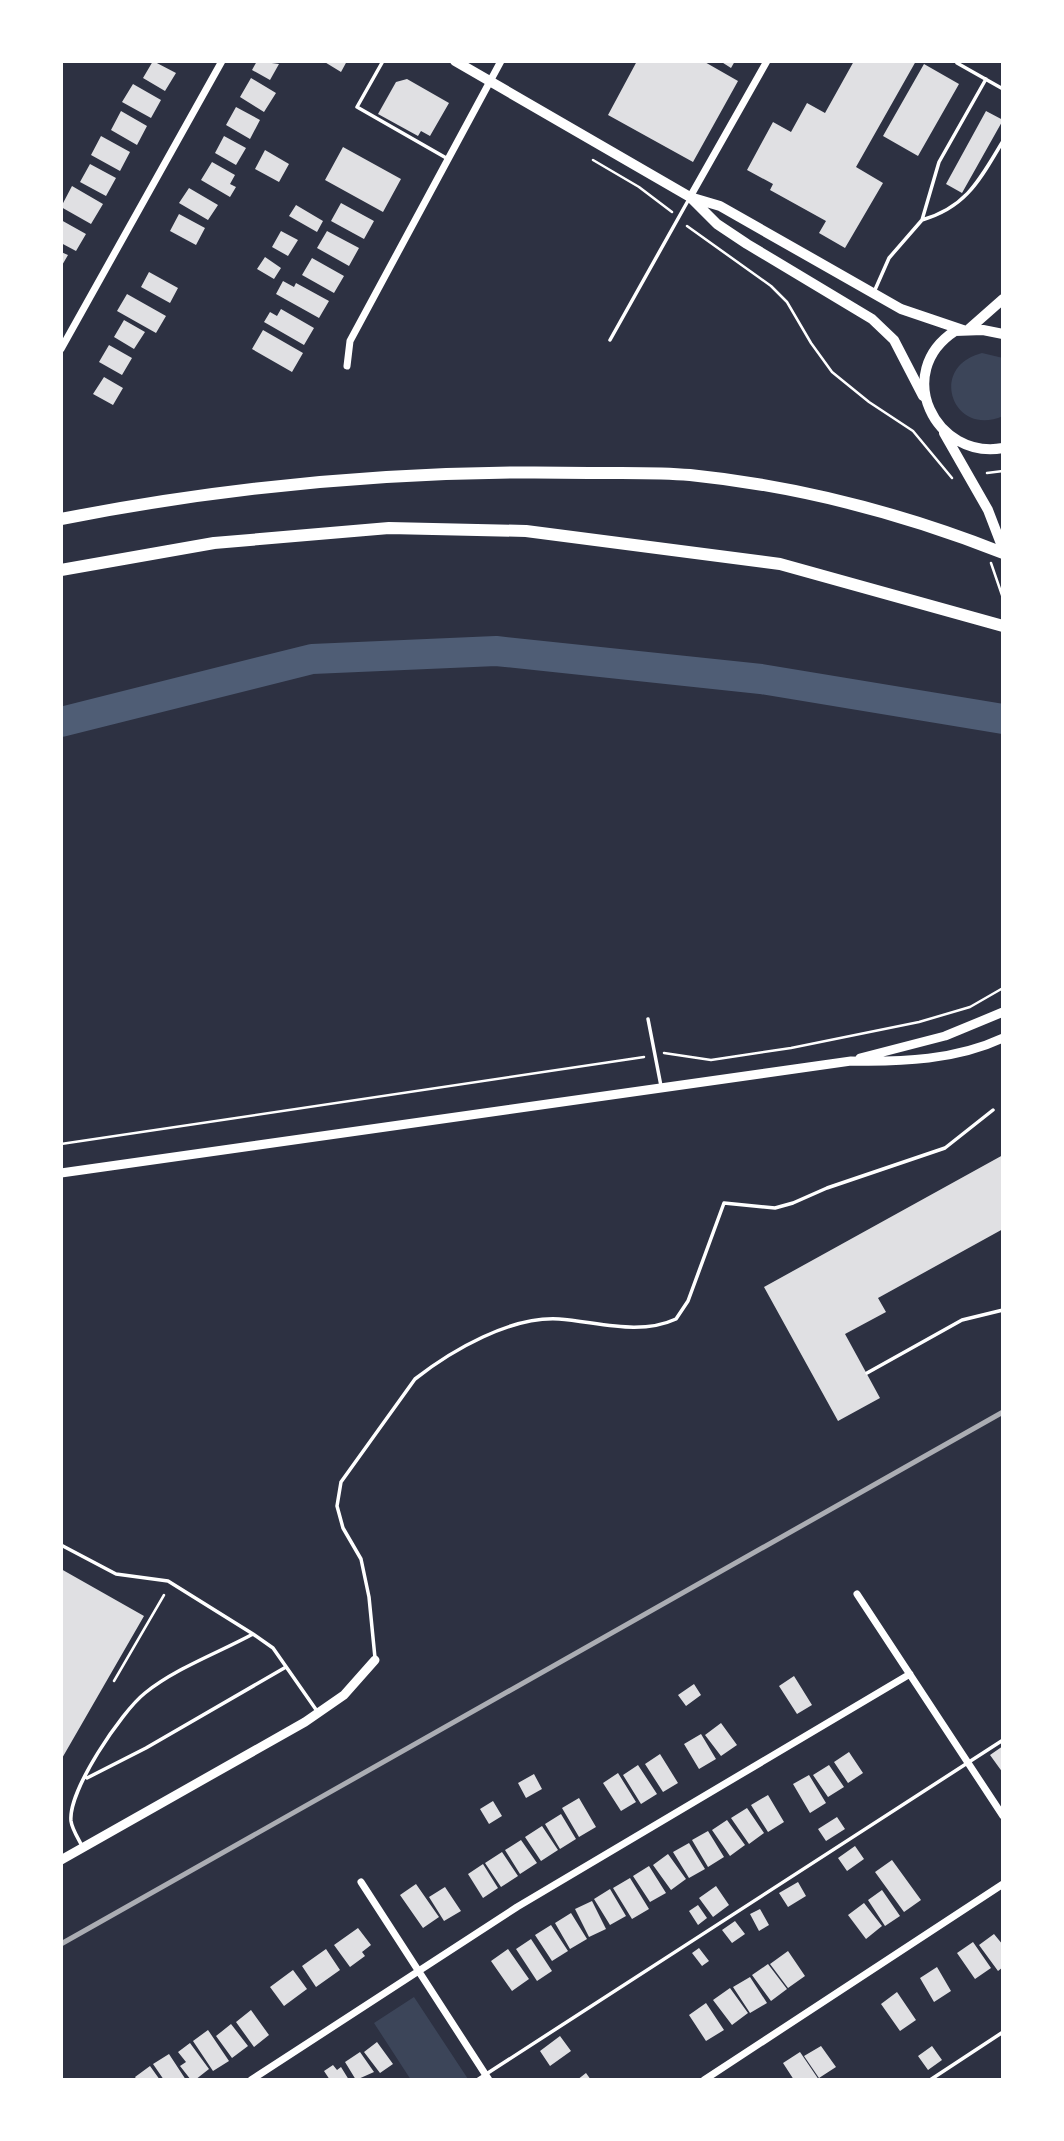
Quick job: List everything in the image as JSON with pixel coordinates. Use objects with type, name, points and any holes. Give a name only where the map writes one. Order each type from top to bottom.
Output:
[{"type":"highway","points":[[61,519],[274,488],[506,471],[689,475],[799,491],[883,511],[1003,551]]},
{"type":"highway","points":[[61,570],[214,542],[389,528],[526,531],[780,564],[996,623]]},
{"type":"main road","points":[[455,61],[690,197],[720,206],[901,309],[966,330],[1003,334]]},
{"type":"main road","points":[[690,197],[717,224],[872,319],[894,340],[935,418],[974,481],[1003,551]]},
{"type":"main road","points":[[923,396],[924,374],[931,355],[946,338],[966,330],[1003,299]]},
{"type":"main road","points":[[935,418],[964,442],[986,448],[1003,448]]},
{"type":"street","points":[[61,349],[222,61]]},
{"type":"street","points":[[347,366],[350,341],[502,61]]},
{"type":"street","points":[[690,197],[767,61]]},
{"type":"street","points":[[851,1061],[890,1048],[945,1036],[1003,1012]]},
{"type":"street","points":[[61,1173],[662,1086],[851,1061],[895,1062],[985,1047],[1003,1038]]},
{"type":"street","points":[[857,1594],[1003,1816]]},
{"type":"street","points":[[61,1860],[318,1713],[344,1695],[375,1660]]},
{"type":"street","points":[[251,2080],[517,1907],[910,1674]]},
{"type":"street","points":[[361,1882],[487,2077]]},
{"type":"street","points":[[704,2080],[1003,1884]]},
{"type":"lane","points":[[383,61],[357,107],[448,159]]},
{"type":"lane","points":[[957,63],[1003,89]]},
{"type":"lane","points":[[874,294],[889,258],[922,220],[939,162],[986,79]]},
{"type":"lane","points":[[922,220],[941,214],[965,198],[1003,141]]},
{"type":"lane","points":[[610,340],[690,197]]},
{"type":"lane","points":[[648,1019],[662,1086]]},
{"type":"lane","points":[[375,1660],[369,1597],[361,1559],[343,1528],[337,1506],[341,1482],[415,1378],[489,1336],[525,1322],[555,1319],[644,1328],[676,1319],[688,1301],[724,1203],[775,1208],[793,1203],[827,1188],[945,1148],[993,1110]]},
{"type":"lane","points":[[867,1373],[962,1320],[1003,1310]]},
{"type":"lane","points":[[61,1545],[116,1574],[168,1581],[253,1634],[272,1648],[318,1713]]},
{"type":"lane","points":[[83,1847],[71,1822],[73,1803],[120,1718],[144,1693],[253,1634]]},
{"type":"lane","points":[[85,1779],[146,1748],[286,1667]]},
{"type":"lane","points":[[477,2080],[487,2077],[1003,1740]]},
{"type":"lane","points":[[930,2080],[1003,2032]]},
{"type":"path","points":[[593,160],[659,200],[703,240],[771,286],[788,302],[811,343],[832,372],[913,431],[953,479]]},
{"type":"path","points":[[987,473],[1003,471]]},
{"type":"path","points":[[990,561],[1003,598]]},
{"type":"path","points":[[61,1144],[667,1053],[711,1060],[791,1048],[919,1022],[970,1007],[1003,988]]},
{"type":"path","points":[[114,1681],[164,1595]]},
{"type":"shaded area","points":[[982,353],[1003,358],[1003,416],[985,420],[971,417],[960,409],[953,398],[951,385],[955,372],[965,361]]},
{"type":"shaded area","points":[[414,1997],[468,2080],[411,2080],[374,2023]]},
{"type":"building","points":[[153,61],[176,73],[165,91],[143,78]]},
{"type":"building","points":[[257,61],[279,64],[270,80],[252,70]]},
{"type":"building","points":[[323,61],[347,61],[341,72]]},
{"type":"building","points":[[637,61],[703,61],[738,81],[693,162],[608,115]]},
{"type":"building","points":[[720,61],[735,61],[731,68]]},
{"type":"building","points":[[854,61],[916,61],[856,167],[883,183],[845,248],[819,233],[826,221],[770,190],[773,184],[747,170],[773,122],[791,132],[807,103],[825,113]]},
{"type":"building","points":[[924,64],[959,84],[918,156],[883,136]]},
{"type":"building","points":[[251,78],[276,93],[264,112],[240,97]]},
{"type":"building","points":[[407,79],[449,103],[430,136],[421,131],[418,136],[378,114],[396,82]]},
{"type":"building","points":[[133,84],[161,100],[151,118],[122,102]]},
{"type":"building","points":[[236,107],[260,120],[250,139],[226,125]]},
{"type":"building","points":[[121,111],[147,126],[137,145],[111,130]]},
{"type":"building","points":[[986,111],[1003,120],[962,193],[946,184]]},
{"type":"building","points":[[101,136],[130,152],[120,171],[91,155]]},
{"type":"building","points":[[224,136],[246,148],[236,165],[215,153]]},
{"type":"building","points":[[343,147],[401,179],[383,212],[325,180]]},
{"type":"building","points":[[265,150],[289,164],[279,182],[255,169]]},
{"type":"building","points":[[212,162],[235,175],[230,184],[236,187],[230,197],[201,180]]},
{"type":"building","points":[[90,164],[116,178],[106,196],[80,182]]},
{"type":"building","points":[[72,186],[103,204],[91,224],[61,207]]},
{"type":"building","points":[[189,188],[218,205],[208,220],[179,203]]},
{"type":"building","points":[[341,203],[374,221],[364,239],[331,221]]},
{"type":"building","points":[[296,205],[323,221],[317,232],[289,216]]},
{"type":"building","points":[[179,214],[205,228],[196,245],[170,231]]},
{"type":"building","points":[[61,220],[86,234],[76,251],[61,243]]},
{"type":"building","points":[[281,231],[298,240],[288,256],[272,247]]},
{"type":"building","points":[[327,231],[359,248],[349,266],[317,248]]},
{"type":"building","points":[[61,252],[68,255],[61,267]]},
{"type":"building","points":[[265,257],[281,268],[274,279],[257,269]]},
{"type":"building","points":[[312,258],[344,276],[334,293],[302,275]]},
{"type":"building","points":[[149,272],[178,288],[170,303],[141,287]]},
{"type":"building","points":[[283,281],[294,287],[296,283],[329,301],[319,318],[276,294]]},
{"type":"building","points":[[127,294],[166,316],[156,333],[117,311]]},
{"type":"building","points":[[281,309],[314,328],[304,345],[264,322],[270,312],[277,316]]},
{"type":"building","points":[[124,320],[145,332],[134,349],[114,337]]},
{"type":"building","points":[[263,330],[303,353],[292,372],[252,349]]},
{"type":"building","points":[[109,345],[132,358],[122,375],[99,362]]},
{"type":"building","points":[[104,377],[123,388],[113,405],[93,394]]},
{"type":"building","points":[[1003,1155],[1003,1229],[878,1298],[886,1312],[845,1334],[880,1398],[838,1421],[764,1287]]},
{"type":"building","points":[[61,1569],[144,1616],[61,1760]]},
{"type":"building","points":[[794,1676],[812,1705],[797,1714],[779,1686]]},
{"type":"building","points":[[694,1684],[701,1695],[686,1706],[678,1695]]},
{"type":"building","points":[[721,1723],[737,1745],[721,1756],[705,1735]]},
{"type":"building","points":[[701,1734],[716,1759],[699,1769],[684,1744]]},
{"type":"building","points":[[1003,1746],[1003,1773],[990,1755]]},
{"type":"building","points":[[849,1752],[863,1773],[848,1783],[834,1762]]},
{"type":"building","points":[[660,1754],[678,1783],[663,1792],[645,1764]]},
{"type":"building","points":[[638,1765],[657,1794],[641,1804],[623,1775]]},
{"type":"building","points":[[829,1765],[844,1787],[828,1797],[813,1775]]},
{"type":"building","points":[[618,1773],[636,1802],[621,1811],[603,1783]]},
{"type":"building","points":[[534,1774],[542,1789],[526,1798],[518,1783]]},
{"type":"building","points":[[809,1775],[826,1803],[810,1813],[793,1784]]},
{"type":"building","points":[[768,1795],[784,1822],[768,1832],[751,1805]]},
{"type":"building","points":[[579,1798],[596,1827],[579,1837],[562,1808]]},
{"type":"building","points":[[493,1801],[502,1816],[489,1824],[480,1809]]},
{"type":"building","points":[[747,1808],[764,1833],[749,1844],[731,1818]]},
{"type":"building","points":[[561,1814],[576,1839],[560,1849],[545,1824]]},
{"type":"building","points":[[837,1817],[845,1829],[826,1841],[818,1829]]},
{"type":"building","points":[[727,1820],[745,1845],[730,1856],[712,1830]]},
{"type":"building","points":[[542,1826],[558,1850],[541,1861],[525,1837]]},
{"type":"building","points":[[708,1831],[724,1857],[708,1867],[692,1840]]},
{"type":"building","points":[[521,1840],[537,1863],[520,1874],[505,1850]]},
{"type":"building","points":[[689,1843],[705,1869],[689,1878],[673,1852]]},
{"type":"building","points":[[855,1846],[864,1859],[847,1871],[838,1858]]},
{"type":"building","points":[[502,1852],[518,1876],[501,1887],[485,1863]]},
{"type":"building","points":[[668,1854],[686,1879],[671,1890],[653,1865]]},
{"type":"building","points":[[892,1860],[921,1900],[904,1912],[875,1872]]},
{"type":"building","points":[[483,1864],[498,1888],[483,1898],[468,1874]]},
{"type":"building","points":[[649,1866],[666,1893],[650,1902],[633,1876]]},
{"type":"building","points":[[630,1878],[649,1909],[632,1919],[613,1888]]},
{"type":"building","points":[[798,1882],[806,1896],[788,1907],[779,1893]]},
{"type":"building","points":[[416,1884],[439,1917],[423,1928],[400,1895]]},
{"type":"building","points":[[716,1886],[729,1905],[713,1917],[699,1898]]},
{"type":"building","points":[[445,1887],[461,1911],[444,1921],[429,1897]]},
{"type":"building","points":[[610,1889],[626,1916],[610,1925],[594,1899]]},
{"type":"building","points":[[882,1890],[900,1916],[885,1926],[868,1900]]},
{"type":"building","points":[[592,1901],[606,1929],[589,1937],[575,1909]]},
{"type":"building","points":[[864,1903],[882,1926],[866,1939],[848,1915]]},
{"type":"building","points":[[698,1905],[707,1918],[698,1925],[689,1911]]},
{"type":"building","points":[[760,1909],[769,1925],[759,1931],[750,1914]]},
{"type":"building","points":[[571,1913],[587,1939],[570,1949],[555,1923]]},
{"type":"building","points":[[735,1921],[745,1934],[732,1943],[722,1930]]},
{"type":"building","points":[[551,1925],[568,1951],[552,1961],[535,1935]]},
{"type":"building","points":[[358,1928],[371,1945],[362,1952],[365,1956],[350,1967],[334,1945]]},
{"type":"building","points":[[994,1934],[1003,1945],[1003,1967],[998,1971],[979,1945]]},
{"type":"building","points":[[531,1939],[552,1971],[537,1981],[516,1949]]},
{"type":"building","points":[[973,1942],[991,1968],[975,1979],[957,1953]]},
{"type":"building","points":[[699,1948],[709,1961],[702,1966],[692,1953]]},
{"type":"building","points":[[326,1949],[340,1970],[316,1987],[302,1966]]},
{"type":"building","points":[[508,1949],[529,1979],[512,1991],[491,1961]]},
{"type":"building","points":[[788,1951],[805,1976],[788,1988],[770,1964]]},
{"type":"building","points":[[768,1964],[787,1989],[771,2001],[752,1975]]},
{"type":"building","points":[[937,1967],[951,1991],[934,2002],[920,1978]]},
{"type":"building","points":[[293,1970],[307,1989],[284,2006],[270,1987]]},
{"type":"building","points":[[750,1977],[767,2003],[750,2013],[733,1987]]},
{"type":"building","points":[[730,1988],[748,2013],[732,2025],[713,2000]]},
{"type":"building","points":[[897,1992],[916,2020],[900,2031],[881,2004]]},
{"type":"building","points":[[706,2003],[724,2030],[706,2041],[689,2015]]},
{"type":"building","points":[[251,2010],[269,2035],[254,2047],[236,2022]]},
{"type":"building","points":[[231,2024],[248,2046],[232,2058],[216,2036]]},
{"type":"building","points":[[208,2030],[229,2061],[213,2071],[193,2041]]},
{"type":"building","points":[[560,2036],[571,2051],[550,2066],[540,2051]]},
{"type":"building","points":[[377,2042],[393,2064],[380,2073],[364,2052]]},
{"type":"building","points":[[190,2043],[209,2069],[195,2080],[191,2080],[180,2066],[186,2062],[178,2052]]},
{"type":"building","points":[[821,2046],[836,2067],[819,2078],[804,2056]]},
{"type":"building","points":[[932,2046],[942,2060],[928,2070],[918,2056]]},
{"type":"building","points":[[360,2052],[374,2072],[356,2080],[345,2062]]},
{"type":"building","points":[[800,2052],[819,2080],[794,2080],[783,2063]]},
{"type":"building","points":[[169,2054],[186,2080],[164,2080],[153,2064]]},
{"type":"building","points":[[333,2065],[337,2070],[341,2067],[349,2080],[330,2080],[324,2071]]},
{"type":"building","points":[[150,2066],[160,2080],[137,2080],[135,2077]]},
{"type":"building","points":[[586,2073],[591,2080],[577,2080]]},
{"type":"waterway","points":[[61,722],[312,659],[496,651],[761,679],[1003,719]]},
{"type":"railway","points":[[61,1944],[1003,1412]]}]
